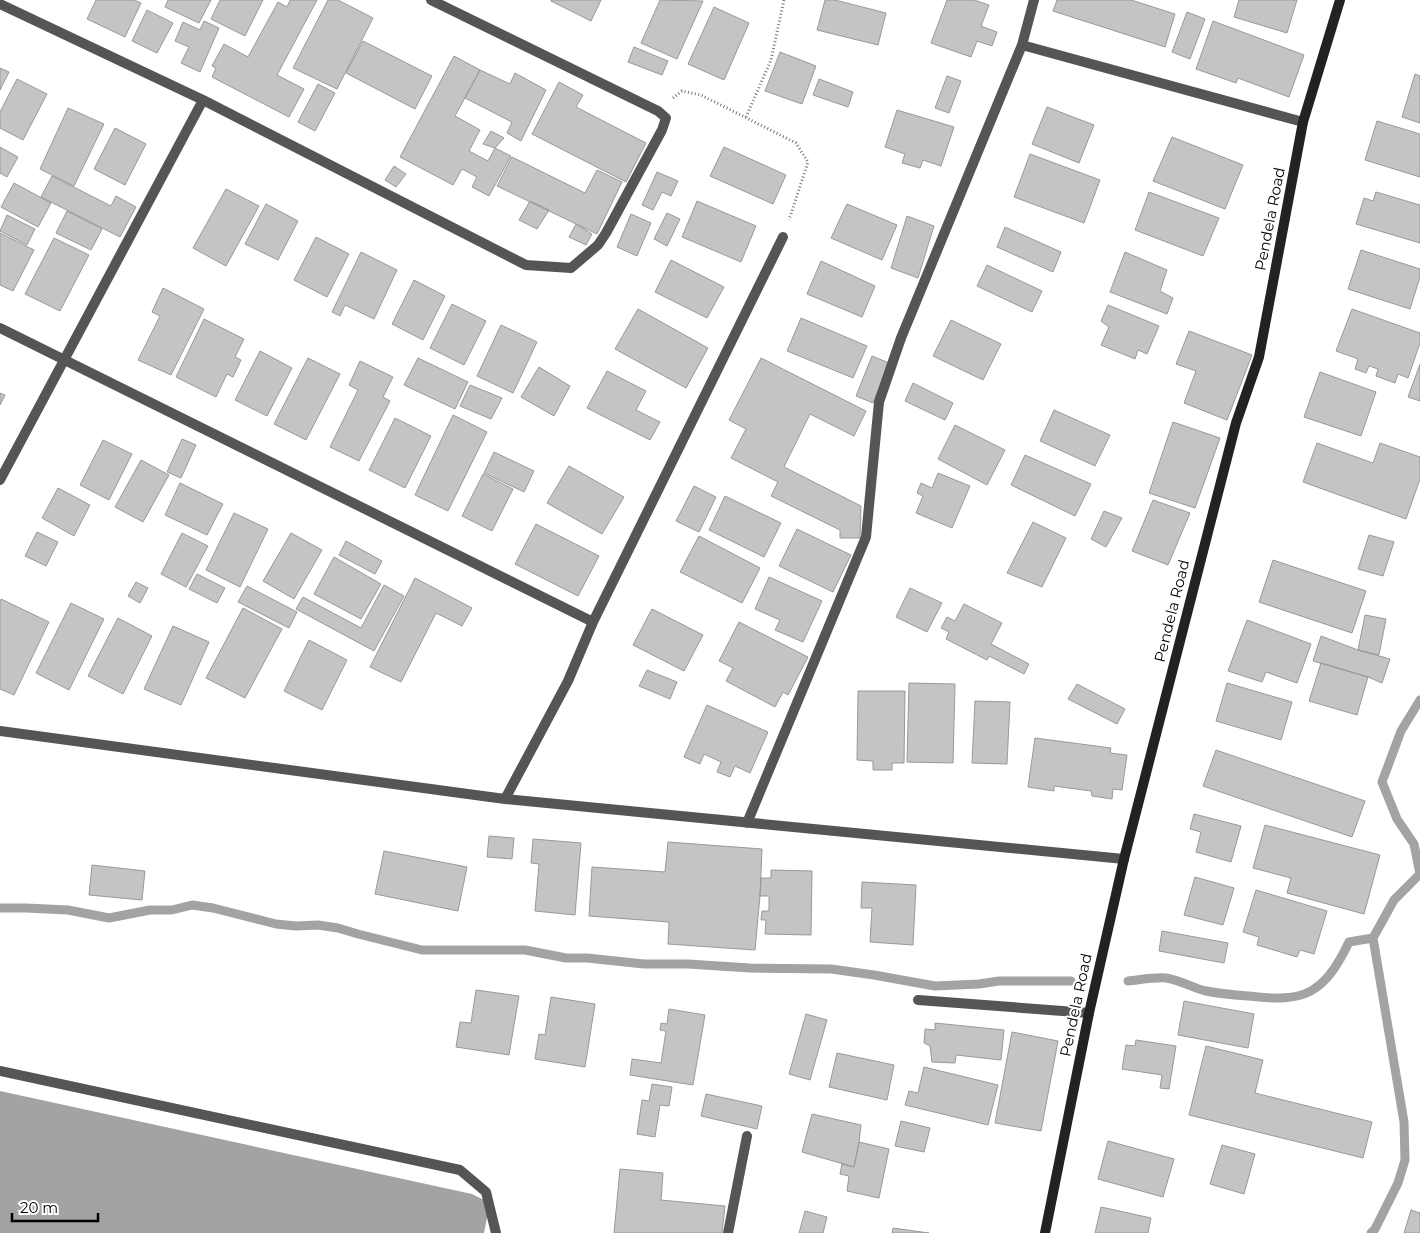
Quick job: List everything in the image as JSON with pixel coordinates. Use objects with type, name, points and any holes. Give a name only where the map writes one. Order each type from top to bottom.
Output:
[{"type":"street","points":[[0,4],[203,100],[526,265],[571,268],[598,245],[606,233],[662,130],[666,118],[658,111],[431,0]]},
{"type":"street","points":[[747,823],[866,537],[879,402],[901,338],[1022,45],[1034,0]]},
{"type":"street","name":"Pendela Road","points":[[1045,1233],[1089,1013],[1124,859],[1236,422],[1258,357],[1303,122],[1340,0]]},
{"type":"street","points":[[1022,45],[1303,122]]},
{"type":"street","points":[[0,480],[203,100]]},
{"type":"street","points":[[505,799],[568,680],[593,622],[783,238]]},
{"type":"street","points":[[0,328],[593,622]]},
{"type":"street","points":[[0,731],[505,799],[1124,859]]},
{"type":"street","points":[[918,1000],[1089,1013]]},
{"type":"street","points":[[0,1071],[460,1170],[486,1192],[496,1233]]},
{"type":"street","points":[[728,1233],[747,1136]]},
{"type":"path","points":[[746,117],[771,60],[784,0]]},
{"type":"path","points":[[658,111],[682,91],[701,95],[796,143],[808,162],[783,238]]},
{"type":"shaded area","points":[[0,1091],[472,1194],[484,1200],[488,1213],[484,1233],[0,1233]]},
{"type":"building","points":[[96,0],[134,0],[141,3],[125,37],[87,19]]},
{"type":"building","points":[[168,0],[211,0],[199,23],[165,7]]},
{"type":"building","points":[[220,0],[263,0],[245,36],[211,19]]},
{"type":"building","points":[[290,0],[317,0],[277,75],[304,89],[289,117],[212,77],[216,68],[212,66],[224,44],[248,57],[278,2],[287,7]]},
{"type":"building","points":[[328,0],[338,0],[373,18],[337,89],[293,68]]},
{"type":"building","points":[[551,0],[601,0],[591,21]]},
{"type":"building","points":[[660,0],[703,1],[677,59],[641,43]]},
{"type":"building","points":[[825,0],[835,0],[886,13],[878,45],[817,30]]},
{"type":"building","points":[[947,0],[974,0],[989,5],[981,26],[997,32],[992,46],[977,41],[971,57],[931,43]]},
{"type":"building","points":[[1057,0],[1131,0],[1175,14],[1165,47],[1053,11]]},
{"type":"building","points":[[1239,0],[1297,0],[1287,33],[1234,17]]},
{"type":"building","points":[[714,7],[749,23],[724,80],[688,64]]},
{"type":"building","points":[[147,10],[173,23],[157,53],[132,41]]},
{"type":"building","points":[[1187,12],[1205,19],[1190,59],[1172,52]]},
{"type":"building","points":[[204,21],[219,28],[200,72],[181,63],[189,47],[175,41],[183,22],[200,30]]},
{"type":"building","points":[[1213,21],[1304,55],[1289,97],[1238,78],[1236,83],[1196,69]]},
{"type":"building","points":[[363,41],[432,76],[415,109],[346,73]]},
{"type":"building","points":[[634,47],[668,61],[662,75],[628,62]]},
{"type":"building","points":[[780,52],[816,66],[802,104],[765,91]]},
{"type":"building","points":[[454,56],[480,70],[455,116],[480,130],[469,151],[488,161],[495,148],[511,156],[489,196],[472,187],[477,177],[462,169],[453,185],[400,157]]},
{"type":"building","points":[[0,68],[9,72],[0,90]]},
{"type":"building","points":[[480,70],[510,84],[515,73],[546,90],[521,141],[507,133],[512,122],[465,98]]},
{"type":"building","points":[[1415,74],[1420,76],[1420,123],[1402,117]]},
{"type":"building","points":[[947,76],[961,81],[949,113],[935,108]]},
{"type":"building","points":[[17,79],[47,94],[23,140],[0,128],[0,112]]},
{"type":"building","points":[[819,79],[853,92],[848,107],[813,95]]},
{"type":"building","points":[[559,82],[583,95],[576,107],[646,143],[626,182],[532,134]]},
{"type":"building","points":[[318,84],[335,93],[315,131],[298,122]]},
{"type":"building","points":[[1047,107],[1094,125],[1079,163],[1032,144]]},
{"type":"building","points":[[68,108],[104,124],[74,186],[40,169]]},
{"type":"building","points":[[897,110],[954,127],[941,166],[923,160],[920,168],[902,163],[905,154],[885,147]]},
{"type":"building","points":[[1377,121],[1420,134],[1420,177],[1365,160]]},
{"type":"building","points":[[115,128],[146,144],[125,185],[94,169]]},
{"type":"building","points":[[491,131],[504,138],[495,148],[483,144]]},
{"type":"building","points":[[1172,137],[1243,165],[1225,209],[1153,181]]},
{"type":"building","points":[[0,147],[18,157],[7,177],[0,173]]},
{"type":"building","points":[[724,147],[786,175],[773,204],[710,176]]},
{"type":"building","points":[[1030,154],[1100,180],[1084,223],[1014,197]]},
{"type":"building","points":[[512,157],[585,193],[597,170],[622,182],[597,234],[497,186]]},
{"type":"building","points":[[394,166],[406,174],[396,187],[385,180]]},
{"type":"building","points":[[657,172],[678,181],[671,196],[662,192],[653,210],[642,205]]},
{"type":"building","points":[[52,176],[111,206],[116,196],[136,207],[120,237],[41,197]]},
{"type":"building","points":[[14,183],[51,203],[38,227],[1,207]]},
{"type":"building","points":[[226,189],[259,206],[226,266],[193,248]]},
{"type":"building","points":[[1149,192],[1219,218],[1203,256],[1135,230]]},
{"type":"building","points":[[1376,192],[1420,205],[1420,243],[1356,224],[1364,198],[1373,201]]},
{"type":"building","points":[[530,201],[549,210],[537,229],[519,220]]},
{"type":"building","points":[[697,201],[756,226],[741,262],[682,237]]},
{"type":"building","points":[[266,204],[298,221],[278,260],[245,244]]},
{"type":"building","points":[[847,204],[897,225],[882,260],[831,238]]},
{"type":"building","points":[[67,211],[102,229],[91,250],[56,233]]},
{"type":"building","points":[[667,213],[680,219],[667,246],[654,239]]},
{"type":"building","points":[[631,214],[651,223],[637,256],[617,247]]},
{"type":"building","points":[[7,215],[35,229],[27,245],[0,231]]},
{"type":"building","points":[[907,216],[934,226],[918,278],[891,268]]},
{"type":"building","points":[[576,224],[592,234],[586,245],[569,237]]},
{"type":"building","points":[[1005,227],[1061,252],[1053,272],[997,247]]},
{"type":"building","points":[[0,233],[34,250],[13,291],[0,285]]},
{"type":"building","points":[[316,237],[349,254],[327,297],[294,280]]},
{"type":"building","points":[[54,238],[89,255],[60,311],[25,294]]},
{"type":"building","points":[[1361,250],[1420,269],[1420,277],[1410,309],[1348,289]]},
{"type":"building","points":[[361,252],[397,270],[374,319],[345,305],[340,316],[332,312]]},
{"type":"building","points":[[1125,252],[1167,270],[1160,291],[1173,298],[1167,314],[1110,292]]},
{"type":"building","points":[[671,260],[724,287],[707,318],[655,292]]},
{"type":"building","points":[[821,261],[875,286],[862,317],[807,294]]},
{"type":"building","points":[[987,265],[1042,291],[1032,312],[977,286]]},
{"type":"building","points":[[414,280],[445,296],[423,340],[392,324]]},
{"type":"building","points":[[163,288],[204,309],[171,375],[138,360],[160,316],[152,312]]},
{"type":"building","points":[[452,304],[486,321],[464,365],[430,348]]},
{"type":"building","points":[[1108,305],[1159,326],[1147,354],[1138,350],[1135,359],[1101,345],[1109,327],[1101,321]]},
{"type":"building","points":[[638,309],[708,348],[686,388],[615,349]]},
{"type":"building","points":[[1352,309],[1420,333],[1420,343],[1408,378],[1398,374],[1395,383],[1376,376],[1378,369],[1369,366],[1366,373],[1355,369],[1358,359],[1336,351]]},
{"type":"building","points":[[801,318],[867,346],[853,378],[787,351]]},
{"type":"building","points":[[204,319],[244,339],[235,357],[241,360],[233,377],[227,374],[216,397],[176,377]]},
{"type":"building","points":[[951,320],[1001,344],[983,380],[933,356]]},
{"type":"building","points":[[501,325],[537,342],[513,393],[477,376]]},
{"type":"building","points":[[1189,331],[1252,355],[1227,420],[1184,403],[1196,371],[1176,364]]},
{"type":"building","points":[[260,351],[292,368],[267,416],[235,400]]},
{"type":"building","points":[[872,356],[889,363],[873,403],[856,396]]},
{"type":"building","points":[[308,358],[340,374],[306,440],[274,424]]},
{"type":"building","points":[[418,358],[468,382],[455,409],[404,385]]},
{"type":"building","points":[[761,358],[866,411],[854,436],[810,414],[784,467],[861,506],[860,538],[840,538],[840,530],[771,496],[778,482],[731,458],[746,429],[729,420]]},
{"type":"building","points":[[360,361],[393,377],[383,397],[390,401],[359,461],[330,447],[358,390],[349,385]]},
{"type":"building","points":[[1420,364],[1420,401],[1408,397]]},
{"type":"building","points":[[539,367],[570,386],[554,416],[521,397]]},
{"type":"building","points":[[607,371],[646,391],[636,410],[660,422],[650,440],[587,408]]},
{"type":"building","points":[[1320,372],[1376,392],[1361,436],[1304,417]]},
{"type":"building","points":[[913,383],[953,403],[945,420],[905,401]]},
{"type":"building","points":[[470,385],[502,398],[491,419],[460,406]]},
{"type":"building","points":[[0,393],[5,395],[0,405]]},
{"type":"building","points":[[1054,410],[1110,435],[1095,466],[1040,441]]},
{"type":"building","points":[[453,415],[487,432],[448,511],[415,495]]},
{"type":"building","points":[[395,418],[431,436],[405,488],[369,470]]},
{"type":"building","points":[[1173,422],[1220,438],[1195,508],[1149,493]]},
{"type":"building","points":[[955,425],[1005,450],[987,485],[938,459]]},
{"type":"building","points":[[182,439],[196,445],[181,478],[167,472]]},
{"type":"building","points":[[103,440],[132,454],[109,500],[80,485]]},
{"type":"building","points":[[1317,443],[1373,463],[1380,443],[1420,457],[1420,479],[1406,519],[1303,482]]},
{"type":"building","points":[[494,452],[534,471],[524,492],[484,473]]},
{"type":"building","points":[[1025,455],[1091,484],[1075,516],[1011,485]]},
{"type":"building","points":[[141,460],[169,475],[143,522],[115,507]]},
{"type":"building","points":[[569,466],[624,497],[602,534],[547,503]]},
{"type":"building","points":[[938,473],[970,486],[952,528],[916,513],[923,496],[917,493],[921,483],[932,488]]},
{"type":"building","points":[[483,474],[513,489],[492,531],[462,516]]},
{"type":"building","points":[[180,483],[223,504],[207,535],[165,515]]},
{"type":"building","points":[[694,486],[716,497],[699,532],[676,521]]},
{"type":"building","points":[[58,488],[90,505],[74,536],[42,518]]},
{"type":"building","points":[[725,496],[781,523],[764,557],[709,530]]},
{"type":"building","points":[[1153,500],[1190,513],[1168,565],[1132,551]]},
{"type":"building","points":[[1104,511],[1122,518],[1106,547],[1091,539]]},
{"type":"building","points":[[234,513],[268,529],[240,587],[206,570]]},
{"type":"building","points":[[1033,522],[1066,538],[1042,587],[1007,573]]},
{"type":"building","points":[[536,524],[599,556],[578,596],[515,564]]},
{"type":"building","points":[[797,529],[851,555],[833,592],[779,566]]},
{"type":"building","points":[[37,532],[58,542],[46,566],[25,556]]},
{"type":"building","points":[[182,533],[208,546],[186,587],[161,574]]},
{"type":"building","points":[[291,533],[322,550],[294,599],[263,581]]},
{"type":"building","points":[[1369,535],[1394,542],[1383,576],[1358,569]]},
{"type":"building","points":[[699,536],[760,568],[742,603],[680,572]]},
{"type":"building","points":[[346,541],[382,561],[375,574],[339,555]]},
{"type":"building","points":[[334,557],[381,584],[361,619],[314,594]]},
{"type":"building","points":[[1273,560],[1366,591],[1352,633],[1259,602]]},
{"type":"building","points":[[197,574],[225,588],[217,603],[189,589]]},
{"type":"building","points":[[769,577],[822,601],[803,642],[775,630],[780,620],[755,609]]},
{"type":"building","points":[[415,578],[472,608],[462,626],[436,613],[401,682],[370,667]]},
{"type":"building","points":[[136,582],[148,588],[140,603],[128,596]]},
{"type":"building","points":[[384,585],[404,596],[374,651],[296,609],[303,597],[361,628]]},
{"type":"building","points":[[247,586],[297,612],[289,628],[238,602]]},
{"type":"building","points":[[910,588],[942,603],[927,632],[896,617]]},
{"type":"building","points":[[1,599],[49,622],[14,695],[0,689]]},
{"type":"building","points":[[71,603],[104,619],[69,690],[36,673]]},
{"type":"building","points":[[964,604],[1002,623],[991,644],[1029,664],[1024,674],[989,656],[987,660],[946,639],[949,632],[941,628],[947,617],[955,621]]},
{"type":"building","points":[[243,608],[282,629],[245,698],[206,678]]},
{"type":"building","points":[[652,609],[703,635],[684,671],[633,645]]},
{"type":"building","points":[[1365,615],[1386,619],[1379,655],[1358,650]]},
{"type":"building","points":[[118,618],[152,636],[123,694],[88,676]]},
{"type":"building","points":[[1247,620],[1311,644],[1297,683],[1266,672],[1262,682],[1228,671]]},
{"type":"building","points":[[739,622],[808,657],[788,695],[783,692],[775,707],[726,681],[733,668],[719,661]]},
{"type":"building","points":[[173,626],[209,642],[181,705],[144,689]]},
{"type":"building","points":[[1321,636],[1358,650],[1390,659],[1382,683],[1313,661]]},
{"type":"building","points":[[309,640],[347,660],[322,710],[284,691]]},
{"type":"building","points":[[1321,663],[1368,677],[1357,715],[1309,701]]},
{"type":"building","points":[[647,670],[677,682],[670,699],[639,686]]},
{"type":"building","points":[[909,683],[955,684],[953,763],[907,762]]},
{"type":"building","points":[[1227,683],[1292,702],[1281,740],[1216,721]]},
{"type":"building","points":[[1077,684],[1125,709],[1117,724],[1068,699]]},
{"type":"building","points":[[858,691],[905,691],[904,763],[892,763],[892,770],[873,770],[873,761],[857,760]]},
{"type":"building","points":[[975,701],[1010,702],[1007,764],[972,763]]},
{"type":"building","points":[[707,705],[768,732],[750,773],[735,766],[730,777],[717,772],[721,762],[704,754],[700,764],[684,757]]},
{"type":"building","points":[[1035,738],[1111,748],[1110,753],[1127,755],[1122,790],[1113,789],[1112,799],[1092,796],[1091,791],[1054,786],[1054,791],[1028,787]]},
{"type":"building","points":[[1216,750],[1365,801],[1352,837],[1203,786]]},
{"type":"building","points":[[1194,814],[1241,826],[1231,862],[1196,852],[1201,832],[1190,829]]},
{"type":"building","points":[[1265,825],[1380,855],[1364,914],[1287,893],[1291,878],[1253,868]]},
{"type":"building","points":[[489,836],[514,838],[512,859],[487,857]]},
{"type":"building","points":[[533,839],[581,843],[575,915],[535,911],[539,864],[531,863]]},
{"type":"building","points":[[668,842],[762,849],[755,950],[668,944],[669,922],[589,916],[592,867],[665,872]]},
{"type":"building","points":[[384,851],[467,867],[458,911],[375,894]]},
{"type":"building","points":[[92,865],[145,871],[142,900],[89,895]]},
{"type":"building","points":[[771,870],[812,871],[811,935],[765,934],[766,920],[761,920],[762,911],[769,911],[769,896],[760,896],[761,878],[771,878]]},
{"type":"building","points":[[1195,877],[1234,888],[1223,925],[1184,915]]},
{"type":"building","points":[[862,882],[916,885],[913,945],[870,942],[872,908],[861,908]]},
{"type":"building","points":[[1256,890],[1327,911],[1314,954],[1300,950],[1297,957],[1257,945],[1259,937],[1243,932]]},
{"type":"building","points":[[1162,931],[1228,943],[1224,963],[1159,951]]},
{"type":"building","points":[[476,990],[519,996],[509,1055],[456,1047],[460,1022],[471,1023]]},
{"type":"building","points":[[551,997],[595,1004],[585,1067],[535,1059],[539,1034],[545,1035]]},
{"type":"building","points":[[1184,1001],[1254,1014],[1248,1048],[1178,1035]]},
{"type":"building","points":[[669,1009],[705,1015],[693,1085],[630,1075],[632,1059],[661,1063],[666,1031],[660,1030],[661,1023],[667,1024]]},
{"type":"building","points":[[806,1014],[827,1020],[810,1080],[789,1074]]},
{"type":"building","points":[[935,1023],[1004,1030],[1001,1060],[956,1055],[955,1063],[932,1062],[930,1046],[924,1043],[925,1029],[935,1030]]},
{"type":"building","points":[[1012,1032],[1058,1041],[1041,1131],[995,1123]]},
{"type":"building","points":[[1136,1040],[1176,1046],[1169,1089],[1160,1088],[1162,1075],[1122,1069],[1126,1045],[1135,1046]]},
{"type":"building","points":[[1206,1046],[1263,1060],[1255,1093],[1372,1122],[1363,1158],[1189,1115]]},
{"type":"building","points":[[837,1053],[894,1065],[887,1100],[829,1087]]},
{"type":"building","points":[[924,1067],[998,1085],[988,1125],[905,1105],[909,1091],[918,1093]]},
{"type":"building","points":[[652,1084],[672,1087],[669,1106],[660,1105],[655,1137],[637,1134],[642,1100],[649,1101]]},
{"type":"building","points":[[706,1094],[762,1106],[757,1129],[701,1116]]},
{"type":"building","points":[[812,1114],[861,1125],[854,1167],[802,1152]]},
{"type":"building","points":[[901,1121],[930,1128],[924,1152],[895,1146]]},
{"type":"building","points":[[1108,1141],[1174,1159],[1163,1197],[1098,1179]]},
{"type":"building","points":[[859,1142],[889,1149],[879,1198],[847,1191],[849,1176],[840,1174],[842,1164],[854,1167]]},
{"type":"building","points":[[1222,1145],[1255,1154],[1244,1194],[1210,1184]]},
{"type":"building","points":[[620,1169],[663,1173],[661,1200],[725,1206],[722,1233],[614,1233]]},
{"type":"building","points":[[1101,1207],[1151,1218],[1148,1233],[1095,1233]]},
{"type":"building","points":[[1411,1210],[1420,1213],[1420,1233],[1404,1233]]},
{"type":"building","points":[[805,1211],[827,1217],[823,1233],[799,1233]]},
{"type":"building","points":[[893,1228],[929,1233],[892,1233]]},
{"type":"waterway","points":[[1420,700],[1401,731],[1382,782],[1397,819],[1414,844],[1420,874]]},
{"type":"waterway","points":[[1371,1233],[1375,1229],[1398,1183],[1405,1160],[1404,1122],[1373,938],[1394,900],[1420,874]]},
{"type":"waterway","points":[[0,908],[68,910],[109,918],[150,910],[172,910],[192,905],[213,908],[276,924],[296,926],[318,925],[338,928],[422,950],[525,950],[566,958],[587,958],[644,964],[831,969],[935,986],[999,981],[1071,981]]},
{"type":"waterway","points":[[1128,981],[1166,978],[1201,990],[1222,994],[1268,998],[1299,996],[1321,984],[1340,960],[1349,942],[1373,938]]}]
